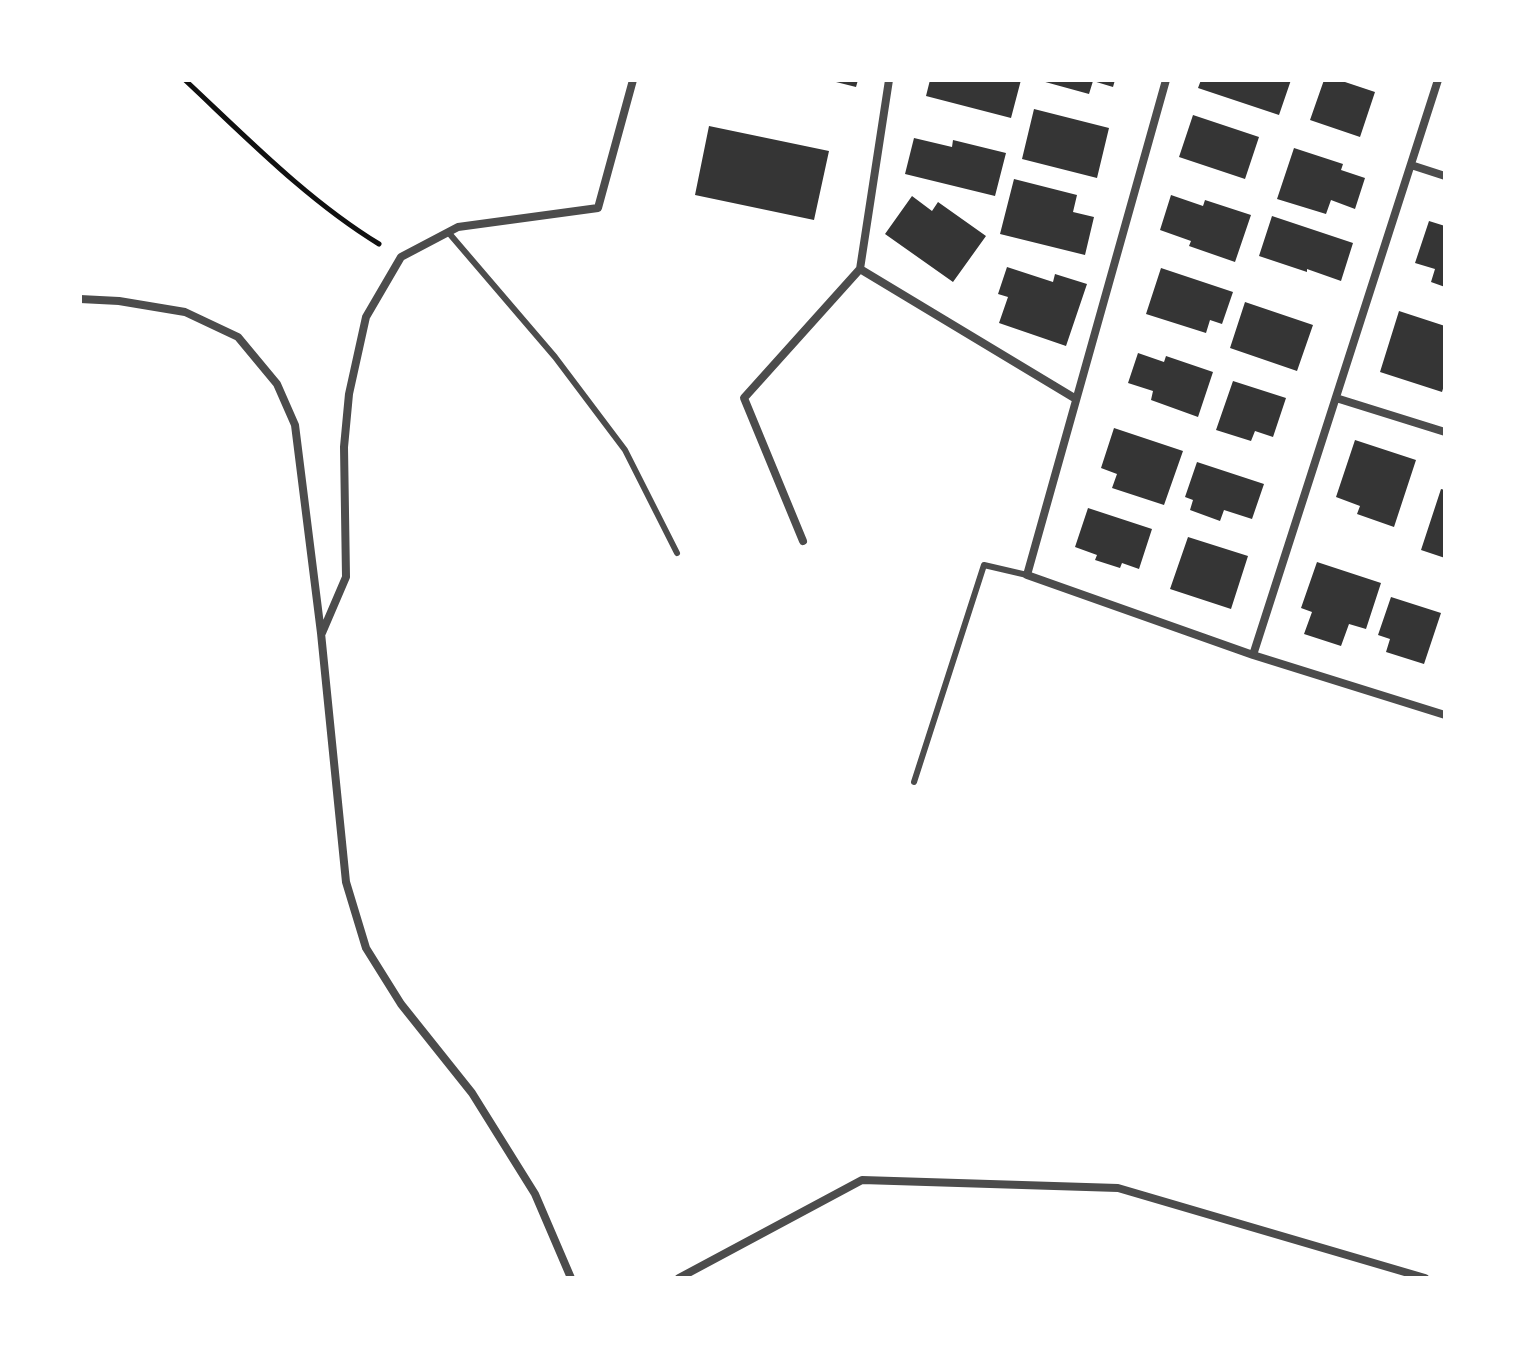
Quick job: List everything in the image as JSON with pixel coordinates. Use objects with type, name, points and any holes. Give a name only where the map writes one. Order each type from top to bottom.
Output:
[{"type":"street","points":[[321,633],[346,577],[344,447],[349,394],[366,317],[401,257],[458,227],[598,208],[633,80]]},
{"type":"street","points":[[803,541],[744,398],[860,269],[889,80]]},
{"type":"street","points":[[1166,80],[1027,575],[1253,655],[1445,715]]},
{"type":"street","points":[[1253,655],[1438,80]]},
{"type":"street","points":[[1411,165],[1445,176]]},
{"type":"street","points":[[860,269],[1076,399]]},
{"type":"street","points":[[80,299],[119,301],[185,312],[238,337],[277,384],[295,425],[321,633],[346,882],[366,948],[401,1004],[472,1093],[535,1194],[571,1278]]},
{"type":"street","points":[[1336,398],[1445,432]]},
{"type":"street","points":[[679,1278],[862,1180],[1118,1188],[1425,1278]]},
{"type":"lane","points":[[448,232],[555,357],[625,450],[677,553]]},
{"type":"lane","points":[[914,782],[984,565],[1027,575]]},
{"type":"path","points":[[185,80],[263,153],[345,223],[401,257]]},
{"type":"building","points":[[828,80],[858,80],[856,87]]},
{"type":"building","points":[[930,80],[1021,80],[1011,118],[926,96]]},
{"type":"building","points":[[1038,80],[1115,80],[1113,87],[1093,81],[1089,94]]},
{"type":"building","points":[[1201,80],[1291,80],[1279,115],[1198,88]]},
{"type":"building","points":[[1324,80],[1339,80],[1375,92],[1360,137],[1310,120]]},
{"type":"building","points":[[1034,109],[1109,128],[1097,178],[1022,159]]},
{"type":"building","points":[[1193,115],[1259,137],[1245,179],[1179,157]]},
{"type":"building","points":[[709,126],[829,151],[814,220],[695,195]]},
{"type":"building","points":[[914,138],[952,147],[953,140],[1006,153],[995,196],[905,174]]},
{"type":"building","points":[[1294,148],[1343,164],[1341,170],[1365,178],[1355,209],[1331,200],[1326,214],[1277,199]]},
{"type":"building","points":[[1014,179],[1077,195],[1073,212],[1094,217],[1085,255],[1000,234]]},
{"type":"building","points":[[1171,195],[1203,206],[1205,200],[1251,215],[1235,262],[1189,246],[1191,241],[1160,230]]},
{"type":"building","points":[[912,196],[932,211],[938,202],[986,236],[953,282],[885,234]]},
{"type":"building","points":[[1272,216],[1353,243],[1341,281],[1259,256]]},
{"type":"building","points":[[1429,221],[1445,226],[1445,287],[1431,282],[1435,269],[1415,263]]},
{"type":"building","points":[[1007,267],[1053,282],[1055,274],[1087,284],[1066,346],[999,323],[1008,297],[998,294]]},
{"type":"building","points":[[1161,268],[1233,292],[1222,324],[1210,320],[1206,333],[1146,314]]},
{"type":"building","points":[[1245,302],[1313,325],[1297,371],[1230,348]]},
{"type":"building","points":[[1399,311],[1445,326],[1445,382],[1442,392],[1380,372]]},
{"type":"building","points":[[1138,353],[1164,362],[1166,356],[1213,372],[1198,417],[1151,400],[1153,391],[1128,383]]},
{"type":"building","points":[[1233,381],[1286,398],[1273,437],[1255,431],[1251,441],[1216,430]]},
{"type":"building","points":[[1114,428],[1183,451],[1164,505],[1112,488],[1117,474],[1101,468]]},
{"type":"building","points":[[1355,440],[1416,460],[1394,527],[1357,514],[1360,506],[1336,497]]},
{"type":"building","points":[[1197,462],[1264,484],[1252,519],[1224,510],[1220,521],[1190,510],[1193,500],[1185,497]]},
{"type":"building","points":[[1441,489],[1445,490],[1445,558],[1421,550]]},
{"type":"building","points":[[1088,508],[1152,529],[1139,569],[1122,563],[1120,568],[1095,560],[1097,555],[1075,547]]},
{"type":"building","points":[[1188,537],[1248,556],[1231,609],[1170,589]]},
{"type":"building","points":[[1317,562],[1381,583],[1366,629],[1349,624],[1341,646],[1304,634],[1312,612],[1301,608]]},
{"type":"building","points":[[1391,597],[1441,613],[1424,664],[1386,652],[1390,639],[1378,635]]}]
